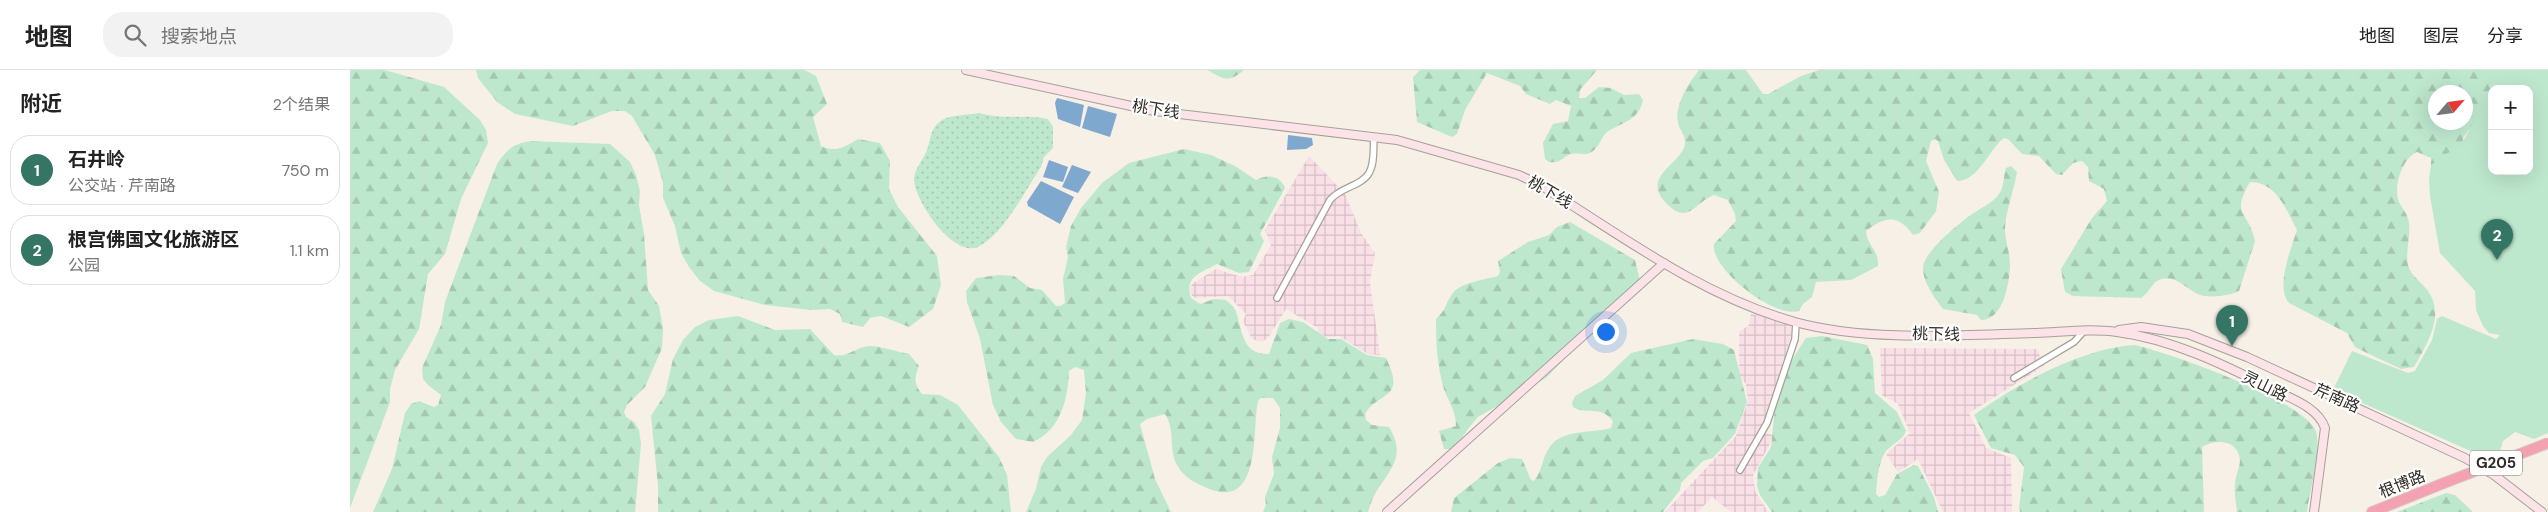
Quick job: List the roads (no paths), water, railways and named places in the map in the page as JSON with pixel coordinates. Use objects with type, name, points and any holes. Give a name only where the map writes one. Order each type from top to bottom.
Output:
[{"type":"highway","name":"根博路","points":[[2372,512],[2548,443]]},
{"type":"main road","name":"桃下线","points":[[966,70],[1154,110],[1397,140],[1531,180],[1664,263],[1714,291],[1796,322],[1868,333],[1952,335],[2115,331]]},
{"type":"main road","points":[[1387,512],[1664,263]]},
{"type":"main road","name":"芹南路","points":[[2115,331],[2141,328],[2177,331],[2247,357],[2464,458],[2494,475],[2542,512]]},
{"type":"main road","name":"灵山路","points":[[2115,331],[2152,338],[2182,349],[2251,378],[2315,412],[2322,420],[2325,428],[2314,512]]},
{"type":"street","points":[[1277,298],[1330,200],[1339,191],[1370,172],[1374,137]]},
{"type":"street","points":[[1740,470],[1767,423],[1795,339],[1796,322]]},
{"type":"street","points":[[2014,378],[2074,342],[2084,331]]},
{"type":"water","points":[[1057,98],[1084,105],[1080,127],[1058,119],[1055,103]]},
{"type":"water","points":[[1088,106],[1117,114],[1110,137],[1082,128]]},
{"type":"water","points":[[1288,135],[1312,138],[1313,145],[1306,149],[1287,150]]},
{"type":"water","points":[[1049,160],[1068,167],[1063,182],[1043,177]]},
{"type":"water","points":[[1072,165],[1091,172],[1078,193],[1062,187]]},
{"type":"water","points":[[1041,181],[1074,197],[1060,224],[1028,206],[1027,202]]},
{"type":"place","name":"根宫佛国文化旅游区","points":[[2497,260]]},
{"type":"place","name":"石井岭","points":[[2232,346]]}]
